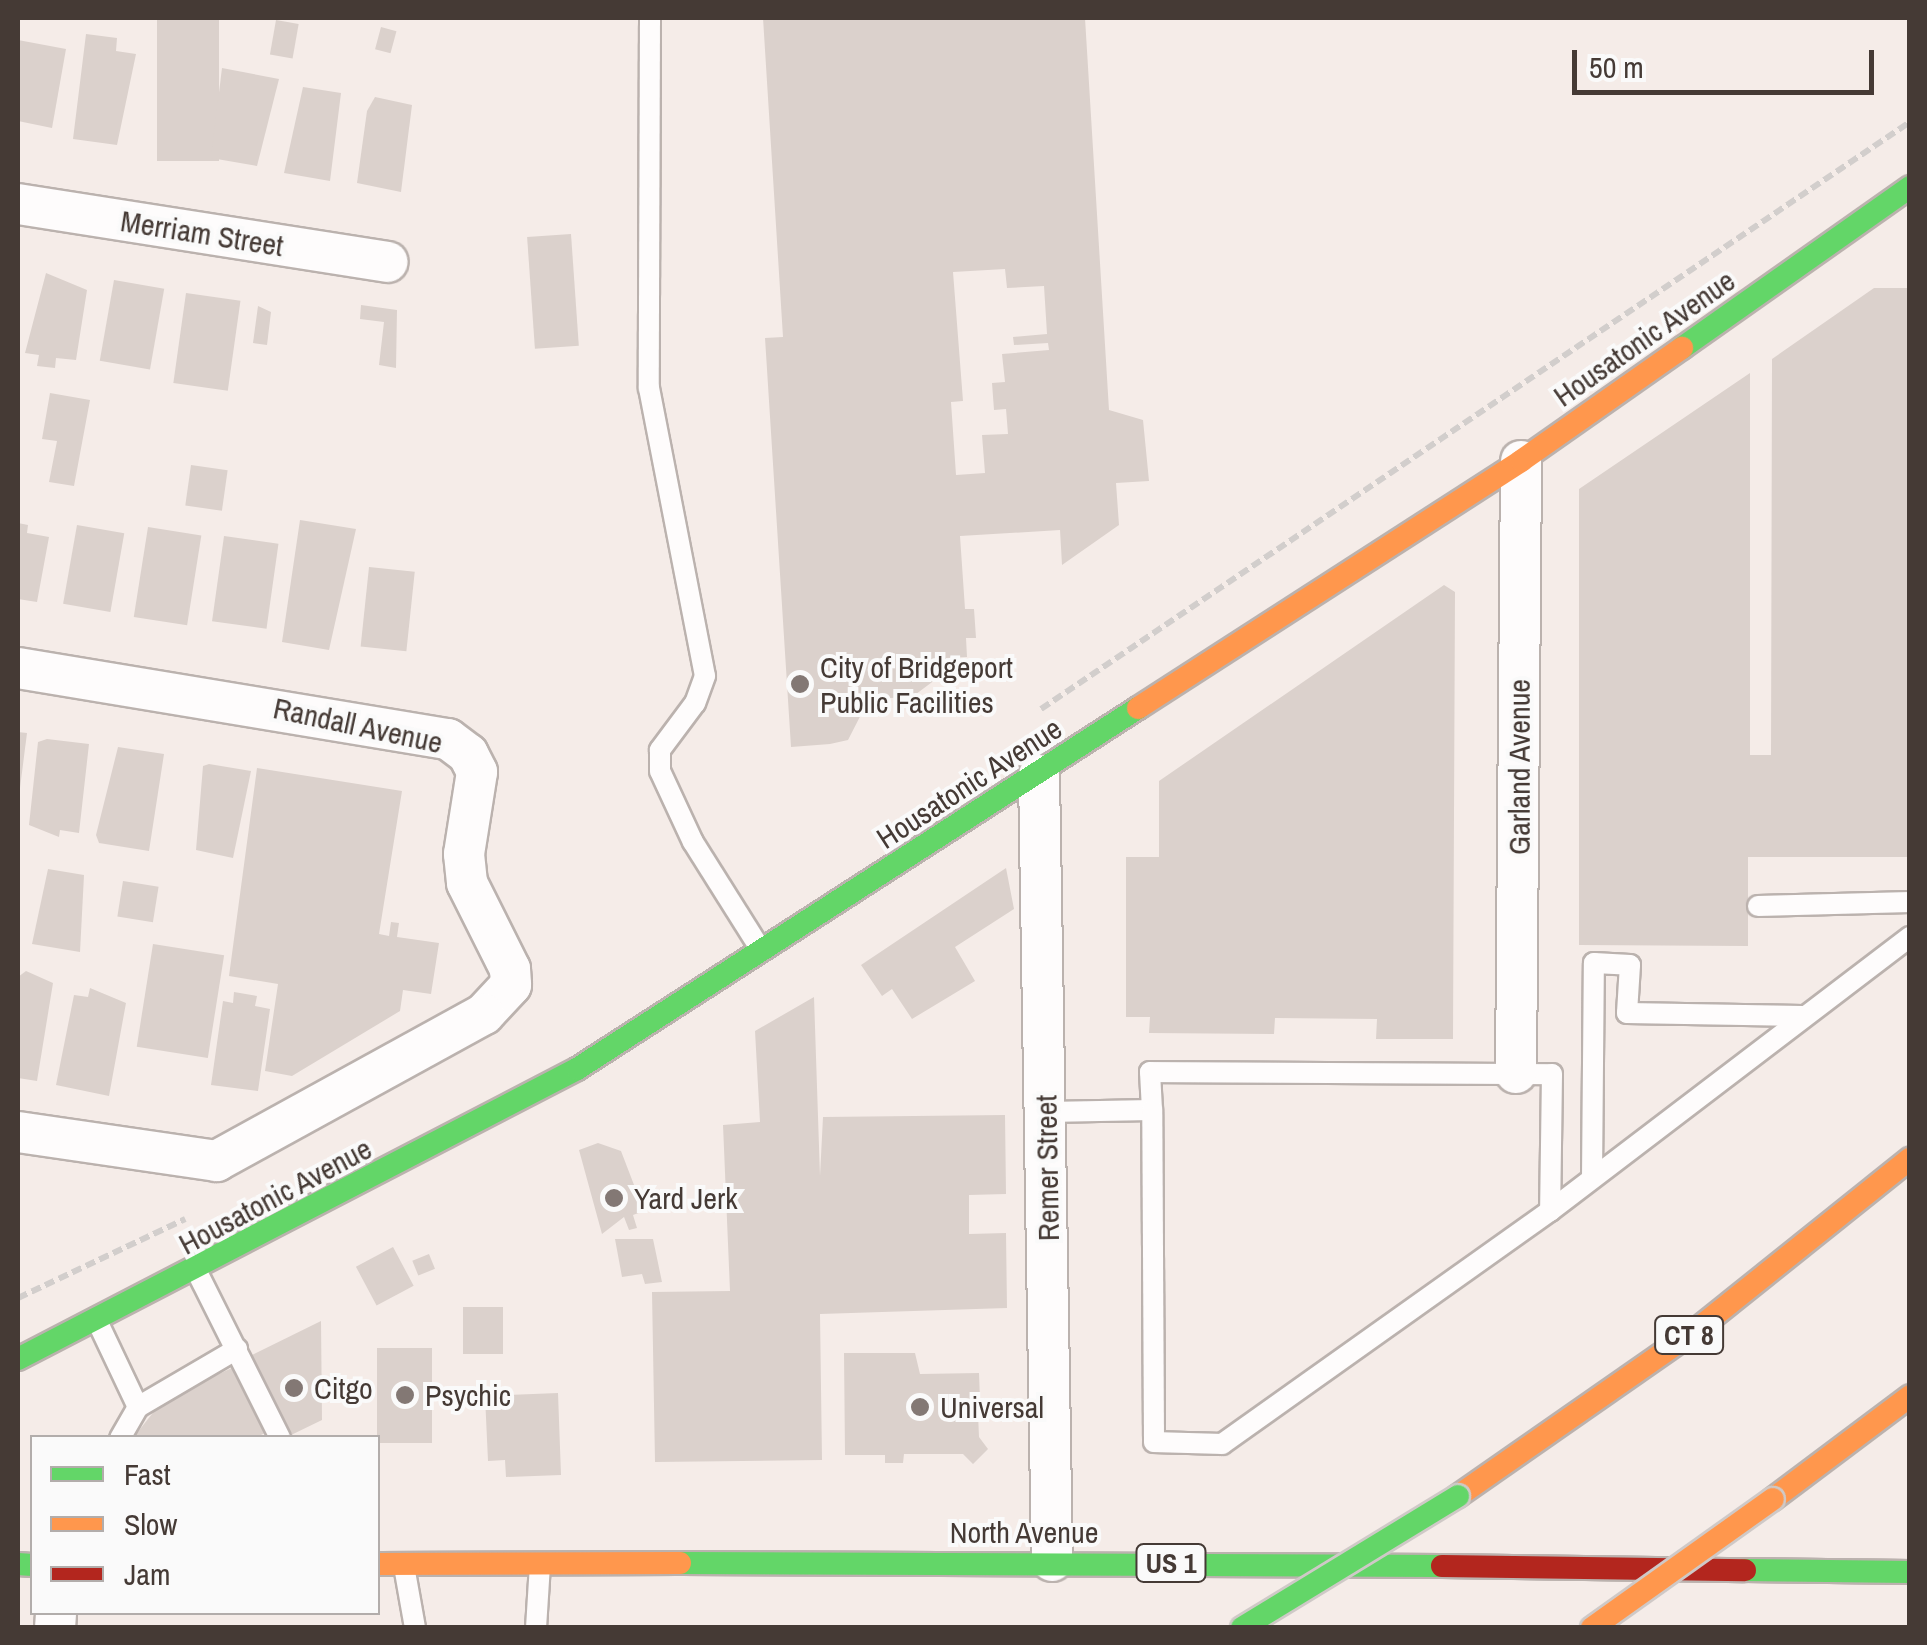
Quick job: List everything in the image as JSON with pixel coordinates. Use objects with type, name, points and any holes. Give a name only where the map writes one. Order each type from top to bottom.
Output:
[{"type":"main road","name":"Housatonic Avenue","points":[[18,1359],[98,1324],[577,1069],[1521,461],[1910,187]]},
{"type":"main road","name":"CT 8","points":[[1242,1628],[1458,1496],[1700,1327],[1910,1159]]},
{"type":"main road","points":[[1592,1628],[1910,1396]]},
{"type":"main road","name":"North Avenue","points":[[380,1564],[1052,1561],[1910,1572]]},
{"type":"street","name":"Merriam Street","points":[[18,204],[387,262]]},
{"type":"street","name":"Garland Avenue","points":[[1516,1073],[1521,461]]},
{"type":"street","name":"Randall Avenue","points":[[18,668],[376,723],[448,739],[468,754],[476,772],[464,854],[467,883],[510,969],[504,996],[484,1014],[217,1161],[18,1132]]},
{"type":"street","name":"Remer Street","points":[[1039,775],[1052,1561]]},
{"type":"lane","points":[[650,18],[650,388],[705,676],[695,703],[660,750],[660,772],[693,842],[762,951]]},
{"type":"lane","points":[[1758,906],[1910,902]]},
{"type":"lane","points":[[1550,1211],[1552,1074],[1150,1072],[1154,1442],[1222,1444],[1550,1211],[1910,937]]},
{"type":"lane","points":[[1592,1178],[1594,963],[1630,965],[1627,1013],[1802,1016]]},
{"type":"lane","points":[[1047,1112],[1152,1110]]},
{"type":"lane","points":[[196,1272],[279,1435]]},
{"type":"lane","points":[[98,1324],[138,1407]]},
{"type":"lane","points":[[122,1435],[138,1407],[237,1348]]},
{"type":"lane","points":[[404,1564],[416,1628]]},
{"type":"lane","points":[[536,1628],[540,1564]]},
{"type":"path","points":[[1024,720],[1910,122]]},
{"type":"path","points":[[18,1298],[203,1209]]},
{"type":"building","points":[[157,18],[219,18],[219,161],[157,161]]},
{"type":"building","points":[[763,18],[1085,18],[1109,410],[1143,420],[1149,481],[1116,483],[1119,525],[1062,565],[1060,530],[960,536],[965,609],[974,609],[976,638],[966,638],[967,657],[946,658],[947,671],[912,697],[869,699],[848,740],[791,747],[765,338],[783,337]],"holes":[[[1005,269],[1007,288],[1044,286],[1047,334],[1013,337],[1014,345],[1048,343],[1049,350],[1002,354],[1005,382],[992,383],[994,410],[1006,409],[1008,434],[982,435],[985,473],[956,475],[951,402],[963,401],[953,272]]]},
{"type":"building","points":[[276,20],[299,24],[293,58],[270,54]]},
{"type":"building","points":[[381,27],[396,31],[391,53],[375,49]]},
{"type":"building","points":[[86,34],[117,38],[116,51],[136,54],[117,145],[73,139]]},
{"type":"building","points":[[18,40],[66,49],[52,128],[18,121]]},
{"type":"building","points":[[222,68],[279,79],[257,166],[211,158]]},
{"type":"building","points":[[303,87],[341,93],[330,181],[284,173]]},
{"type":"building","points":[[375,97],[412,105],[401,192],[357,183],[367,111]]},
{"type":"building","points":[[571,234],[579,346],[535,349],[527,237]]},
{"type":"building","points":[[46,273],[87,290],[76,360],[56,358],[55,368],[37,366],[39,355],[25,353]]},
{"type":"building","points":[[114,280],[164,289],[150,370],[100,361]]},
{"type":"building","points":[[1874,288],[1910,288],[1910,857],[1748,857],[1748,946],[1579,945],[1579,489],[1750,373],[1750,755],[1771,755],[1772,359]]},
{"type":"building","points":[[186,293],[240,301],[228,391],[173,383]]},
{"type":"building","points":[[361,305],[397,310],[396,368],[379,365],[384,322],[360,319]]},
{"type":"building","points":[[258,306],[271,312],[267,345],[253,343]]},
{"type":"building","points":[[50,393],[90,400],[74,486],[49,482],[57,441],[42,439]]},
{"type":"building","points":[[191,465],[228,470],[222,511],[185,506]]},
{"type":"building","points":[[300,520],[356,529],[329,650],[282,642]]},
{"type":"building","points":[[18,523],[28,525],[27,533],[49,537],[37,602],[18,599]]},
{"type":"building","points":[[77,525],[124,533],[110,612],[63,604]]},
{"type":"building","points":[[148,527],[201,535],[187,625],[134,617]]},
{"type":"building","points":[[224,536],[278,544],[266,629],[212,621]]},
{"type":"building","points":[[369,567],[415,572],[406,651],[361,647]]},
{"type":"building","points":[[1444,585],[1455,592],[1453,1039],[1376,1039],[1377,1019],[1275,1018],[1274,1034],[1149,1033],[1150,1017],[1126,1017],[1126,857],[1159,857],[1159,781]]},
{"type":"building","points":[[18,732],[27,733],[20,788],[18,788]]},
{"type":"building","points":[[47,739],[89,744],[79,833],[60,830],[59,837],[29,825],[38,742]]},
{"type":"building","points":[[118,747],[164,754],[149,851],[99,843],[96,835]]},
{"type":"building","points":[[203,766],[251,771],[233,858],[196,850]]},
{"type":"building","points":[[257,768],[402,791],[379,934],[389,936],[391,922],[399,923],[397,937],[439,943],[431,994],[403,990],[400,1011],[292,1076],[265,1071],[278,984],[229,976]]},
{"type":"building","points":[[1006,868],[1014,909],[955,947],[975,981],[912,1019],[892,989],[882,996],[861,965]]},
{"type":"building","points":[[48,869],[84,875],[80,952],[32,944]]},
{"type":"building","points":[[123,881],[159,887],[153,922],[117,917]]},
{"type":"building","points":[[153,944],[224,955],[208,1058],[137,1047]]},
{"type":"building","points":[[26,971],[53,983],[37,1081],[18,1078],[18,977]]},
{"type":"building","points":[[90,988],[126,1003],[109,1096],[56,1085],[74,995],[88,997]]},
{"type":"building","points":[[234,992],[257,996],[255,1006],[270,1009],[258,1091],[211,1085],[223,1001],[233,1003]]},
{"type":"building","points":[[814,997],[820,1176],[823,1117],[1005,1115],[1006,1194],[969,1195],[969,1234],[1006,1233],[1007,1308],[820,1314],[822,1460],[655,1462],[652,1292],[730,1291],[723,1125],[760,1122],[755,1031]]},
{"type":"building","name":"Yard Jerk","points":[[598,1143],[621,1151],[644,1211],[633,1215],[637,1228],[629,1230],[624,1217],[602,1234],[579,1150]]},
{"type":"building","points":[[615,1239],[653,1239],[662,1282],[645,1284],[642,1274],[622,1277]]},
{"type":"building","points":[[393,1247],[414,1286],[377,1306],[356,1267]]},
{"type":"building","points":[[429,1254],[435,1269],[418,1276],[412,1261]]},
{"type":"building","points":[[463,1307],[503,1307],[503,1354],[463,1354]]},
{"type":"building","name":"Citgo","points":[[321,1321],[322,1420],[289,1435],[250,1356]]},
{"type":"building","name":"Psychic","points":[[377,1348],[432,1348],[432,1443],[380,1443]]},
{"type":"building","name":"Universal","points":[[844,1353],[915,1353],[920,1374],[979,1373],[980,1400],[996,1400],[996,1414],[978,1414],[979,1437],[988,1449],[973,1464],[963,1454],[904,1454],[903,1463],[885,1463],[885,1455],[845,1455]]},
{"type":"building","name":"Citgo","points":[[236,1366],[267,1432],[135,1435],[163,1400]]},
{"type":"building","points":[[558,1393],[561,1475],[506,1477],[505,1460],[488,1461],[485,1396]]},
{"type":"traffic: fast","points":[[1682,348],[1910,187]]},
{"type":"traffic: fast","points":[[18,1359],[577,1069],[1138,708]]},
{"type":"traffic: fast","points":[[1242,1628],[1458,1496]]},
{"type":"traffic: fast","points":[[680,1563],[1442,1566]]},
{"type":"traffic: fast","points":[[18,1564],[30,1565]]},
{"type":"traffic: fast","points":[[1745,1570],[1910,1572]]},
{"type":"traffic: slow","points":[[1138,708],[1521,461],[1682,348]]},
{"type":"traffic: slow","points":[[1458,1496],[1700,1327],[1910,1159]]},
{"type":"traffic: slow","points":[[1773,1499],[1910,1396]]},
{"type":"traffic: slow","points":[[1592,1628],[1773,1499]]},
{"type":"traffic: slow","points":[[380,1564],[680,1563]]},
{"type":"traffic: jam","points":[[1442,1566],[1745,1570]]},
{"type":"place","name":"City of Bridgeport Public Facilities","points":[[800,684]]},
{"type":"place","name":"Yard Jerk","points":[[614,1198]]},
{"type":"place","name":"Citgo","points":[[294,1388]]},
{"type":"place","name":"Psychic","points":[[405,1395]]},
{"type":"place","name":"Universal","points":[[920,1407]]}]
